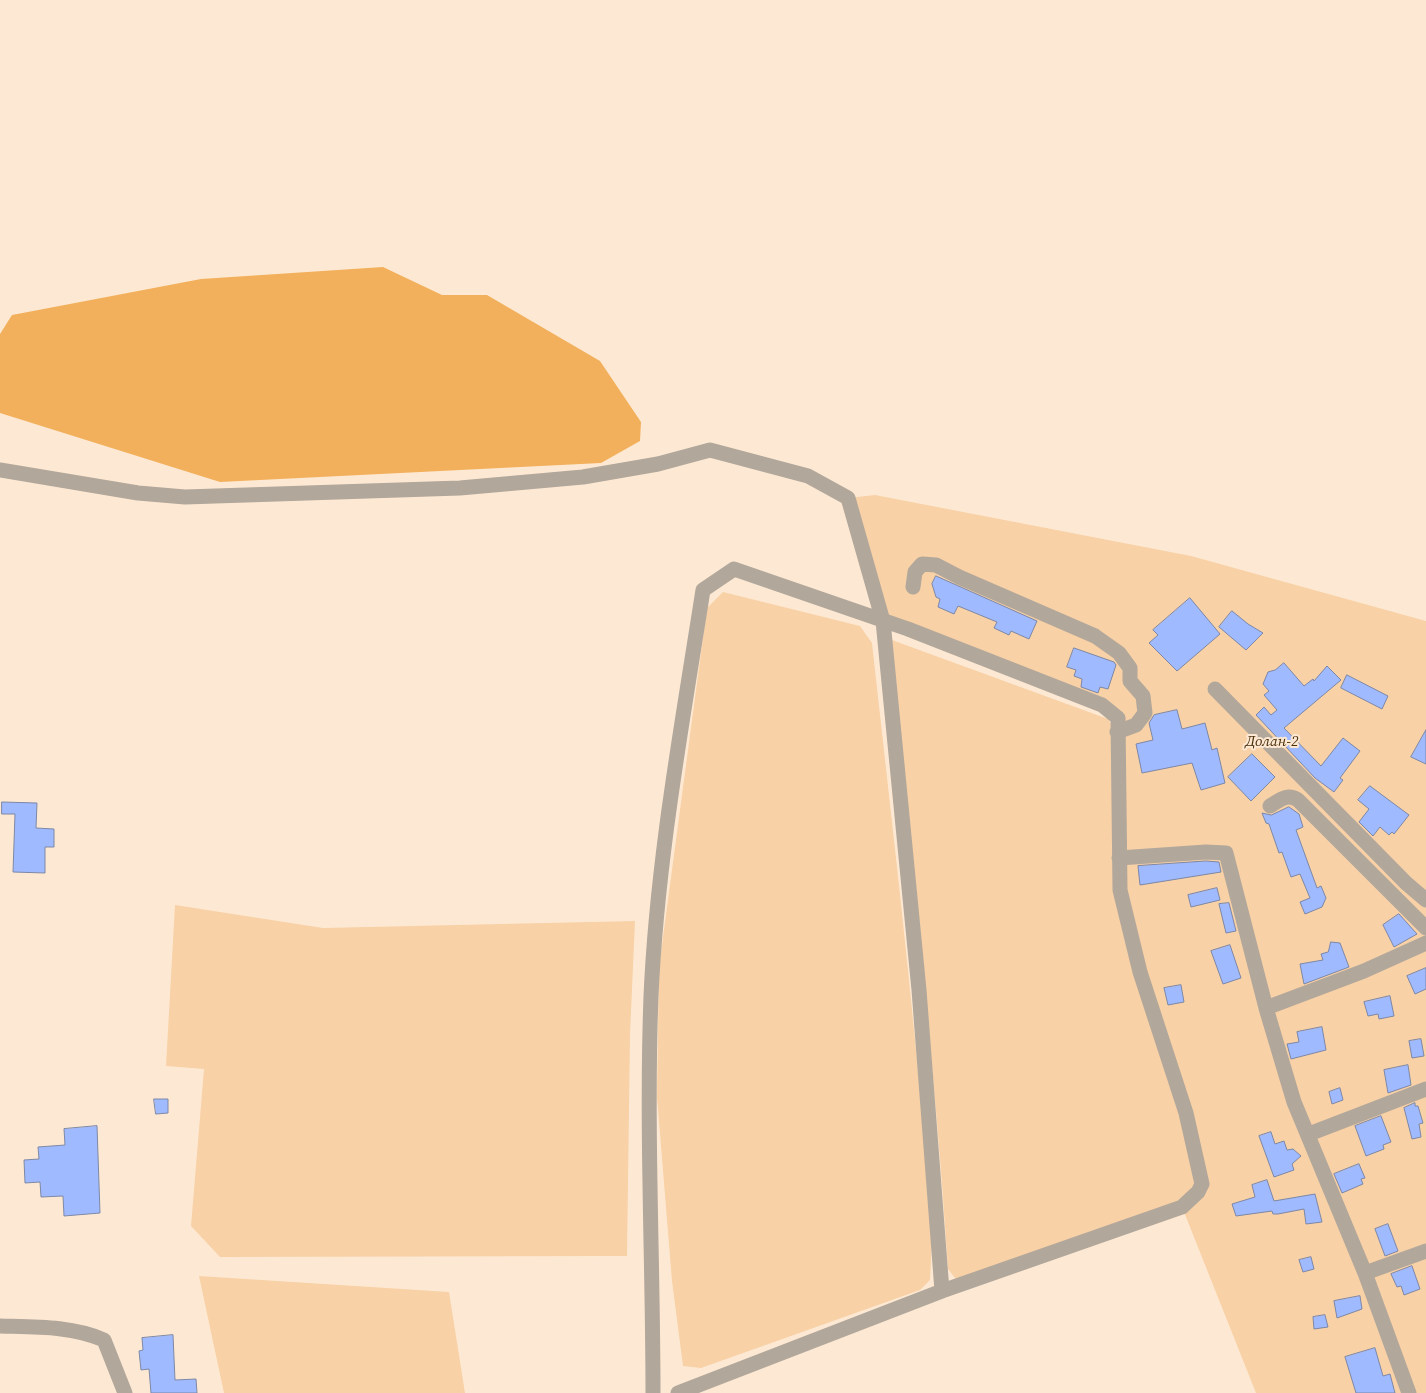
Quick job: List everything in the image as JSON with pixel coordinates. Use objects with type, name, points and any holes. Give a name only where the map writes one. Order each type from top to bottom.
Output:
[{"type":"street","points":[[0,470],[138,493],[185,497],[460,488],[583,476],[658,464],[710,450],[808,476],[848,498],[883,621],[919,990],[942,1291]]},
{"type":"street","points":[[912,587],[915,572],[922,564],[936,564],[959,577],[1095,636],[1119,653],[1130,668],[1130,681],[1143,696],[1145,713],[1136,725],[1118,732]]},
{"type":"street","points":[[653,1393],[649,1121],[652,995],[667,818],[703,590],[734,569],[883,621],[1102,705],[1118,718],[1120,890],[1140,972],[1186,1112],[1202,1184],[1198,1192],[1182,1207],[942,1291],[678,1393]]},
{"type":"street","points":[[1215,689],[1406,883],[1426,900]]},
{"type":"street","points":[[1270,806],[1285,797],[1292,796],[1298,800],[1426,928]]},
{"type":"street","points":[[1119,858],[1206,852],[1226,854],[1266,1008],[1294,1102],[1309,1134],[1364,1273],[1409,1393]]},
{"type":"street","points":[[1266,1008],[1364,971],[1426,943]]},
{"type":"street","points":[[1309,1134],[1426,1089]]},
{"type":"street","points":[[1364,1273],[1426,1251]]},
{"type":"street","points":[[0,1326],[42,1327],[86,1333],[104,1340],[125,1393]]},
{"type":"green space","name":"Долан-2","points":[[875,495],[1191,556],[1426,621],[1426,1393],[1256,1393],[1182,1207],[1202,1184],[1120,890],[1118,718],[883,621],[848,498]]},
{"type":"green space","points":[[723,592],[860,626],[872,643],[925,1136],[930,1194],[931,1251],[930,1280],[920,1290],[701,1368],[683,1366],[672,1281],[657,1097],[659,967],[707,608]]},
{"type":"green space","points":[[892,640],[1108,719],[1114,729],[1117,891],[1198,1180],[1180,1202],[958,1282],[948,1269],[943,1190]]},
{"type":"green space","points":[[175,905],[323,928],[635,921],[630,1035],[627,1256],[220,1257],[191,1226],[204,1069],[166,1066]]},
{"type":"green space","points":[[199,1276],[449,1292],[465,1393],[224,1393]]},
{"type":"shaded area","points":[[383,267],[442,295],[487,295],[600,361],[641,422],[640,441],[601,463],[220,482],[0,413],[0,334],[12,315],[201,279]]},
{"type":"building","points":[[936,576],[1037,621],[1029,639],[1011,631],[1009,635],[994,628],[997,622],[958,606],[954,614],[938,607],[940,599],[936,597],[932,584]]},
{"type":"building","points":[[1190,598],[1220,634],[1177,671],[1149,643],[1158,635],[1153,630]]},
{"type":"building","points":[[1232,611],[1263,633],[1246,650],[1219,627]]},
{"type":"building","points":[[1074,648],[1114,662],[1116,665],[1108,689],[1100,687],[1098,693],[1081,687],[1082,679],[1074,676],[1076,670],[1067,667]]},
{"type":"building","points":[[1284,663],[1304,686],[1313,679],[1314,681],[1327,666],[1341,680],[1284,728],[1321,766],[1343,738],[1360,751],[1340,778],[1343,780],[1334,792],[1315,778],[1256,715],[1264,707],[1271,715],[1277,710],[1264,695],[1269,691],[1263,684],[1268,672],[1275,670]]},
{"type":"building","points":[[1347,675],[1388,696],[1382,709],[1341,688]]},
{"type":"building","points":[[1177,710],[1182,729],[1205,723],[1212,750],[1217,748],[1225,783],[1201,790],[1192,763],[1142,773],[1136,744],[1153,740],[1149,723],[1154,715]]},
{"type":"building","points":[[1426,730],[1426,764],[1411,757]]},
{"type":"building","points":[[1252,754],[1275,777],[1251,801],[1228,777]]},
{"type":"building","points":[[1370,786],[1409,815],[1394,834],[1392,832],[1389,835],[1380,827],[1373,836],[1359,822],[1369,809],[1358,800]]},
{"type":"building","points":[[2,802],[37,803],[36,828],[54,829],[54,847],[45,847],[45,873],[13,872],[15,814],[2,814]]},
{"type":"building","points":[[1289,807],[1299,814],[1303,827],[1296,830],[1317,888],[1321,886],[1326,898],[1322,907],[1305,914],[1300,902],[1310,898],[1300,874],[1291,877],[1282,852],[1279,853],[1269,824],[1266,823],[1262,813],[1271,815]]},
{"type":"building","points":[[1206,861],[1219,862],[1221,872],[1140,885],[1138,866]]},
{"type":"building","points":[[1217,888],[1220,900],[1191,907],[1188,895]]},
{"type":"building","points":[[1229,903],[1236,931],[1226,933],[1219,904]]},
{"type":"building","points":[[1399,914],[1417,934],[1394,947],[1383,925]]},
{"type":"building","points":[[1331,942],[1340,943],[1349,967],[1304,984],[1300,964],[1323,960],[1321,954],[1328,952]]},
{"type":"building","points":[[1230,945],[1241,978],[1223,984],[1211,951]]},
{"type":"building","points":[[1426,968],[1426,989],[1415,994],[1407,976]]},
{"type":"building","points":[[1181,985],[1184,1002],[1168,1005],[1164,988]]},
{"type":"building","points":[[1390,996],[1394,1016],[1379,1019],[1378,1014],[1368,1016],[1364,1002]]},
{"type":"building","points":[[1322,1027],[1326,1050],[1291,1059],[1287,1044],[1299,1042],[1297,1032]]},
{"type":"building","points":[[1421,1039],[1424,1056],[1412,1058],[1409,1041]]},
{"type":"building","points":[[1408,1065],[1411,1085],[1388,1093],[1384,1070]]},
{"type":"building","points":[[1340,1088],[1343,1100],[1332,1104],[1329,1092]]},
{"type":"building","points":[[154,1099],[168,1099],[168,1113],[156,1114]]},
{"type":"building","points":[[1415,1103],[1415,1106],[1418,1106],[1423,1123],[1419,1124],[1421,1137],[1412,1139],[1404,1108]]},
{"type":"building","points":[[1381,1116],[1391,1142],[1383,1145],[1384,1149],[1366,1156],[1355,1126]]},
{"type":"building","points":[[97,1126],[100,1213],[64,1216],[63,1196],[41,1197],[40,1182],[25,1183],[24,1160],[39,1159],[38,1147],[65,1145],[64,1129]]},
{"type":"building","points":[[1271,1132],[1275,1144],[1284,1141],[1287,1150],[1293,1149],[1301,1156],[1292,1164],[1294,1170],[1274,1177],[1259,1136]]},
{"type":"building","points":[[1359,1164],[1365,1178],[1361,1179],[1363,1184],[1342,1193],[1334,1174]]},
{"type":"building","points":[[1267,1180],[1274,1201],[1315,1194],[1322,1222],[1306,1224],[1304,1209],[1278,1214],[1273,1214],[1272,1211],[1236,1216],[1232,1204],[1255,1197],[1252,1185]]},
{"type":"building","points":[[1388,1224],[1398,1251],[1385,1256],[1375,1229]]},
{"type":"building","points":[[1311,1257],[1314,1269],[1303,1272],[1299,1260]]},
{"type":"building","points":[[1412,1266],[1420,1289],[1404,1295],[1401,1286],[1397,1287],[1391,1274]]},
{"type":"building","points":[[1360,1296],[1362,1309],[1337,1318],[1334,1301]]},
{"type":"building","points":[[1325,1315],[1328,1327],[1314,1329],[1313,1317]]},
{"type":"building","points":[[173,1335],[175,1380],[196,1379],[197,1393],[151,1393],[149,1369],[141,1370],[139,1351],[143,1350],[142,1338]]},
{"type":"building","points":[[1375,1348],[1383,1376],[1390,1374],[1395,1393],[1356,1393],[1345,1357]]}]
